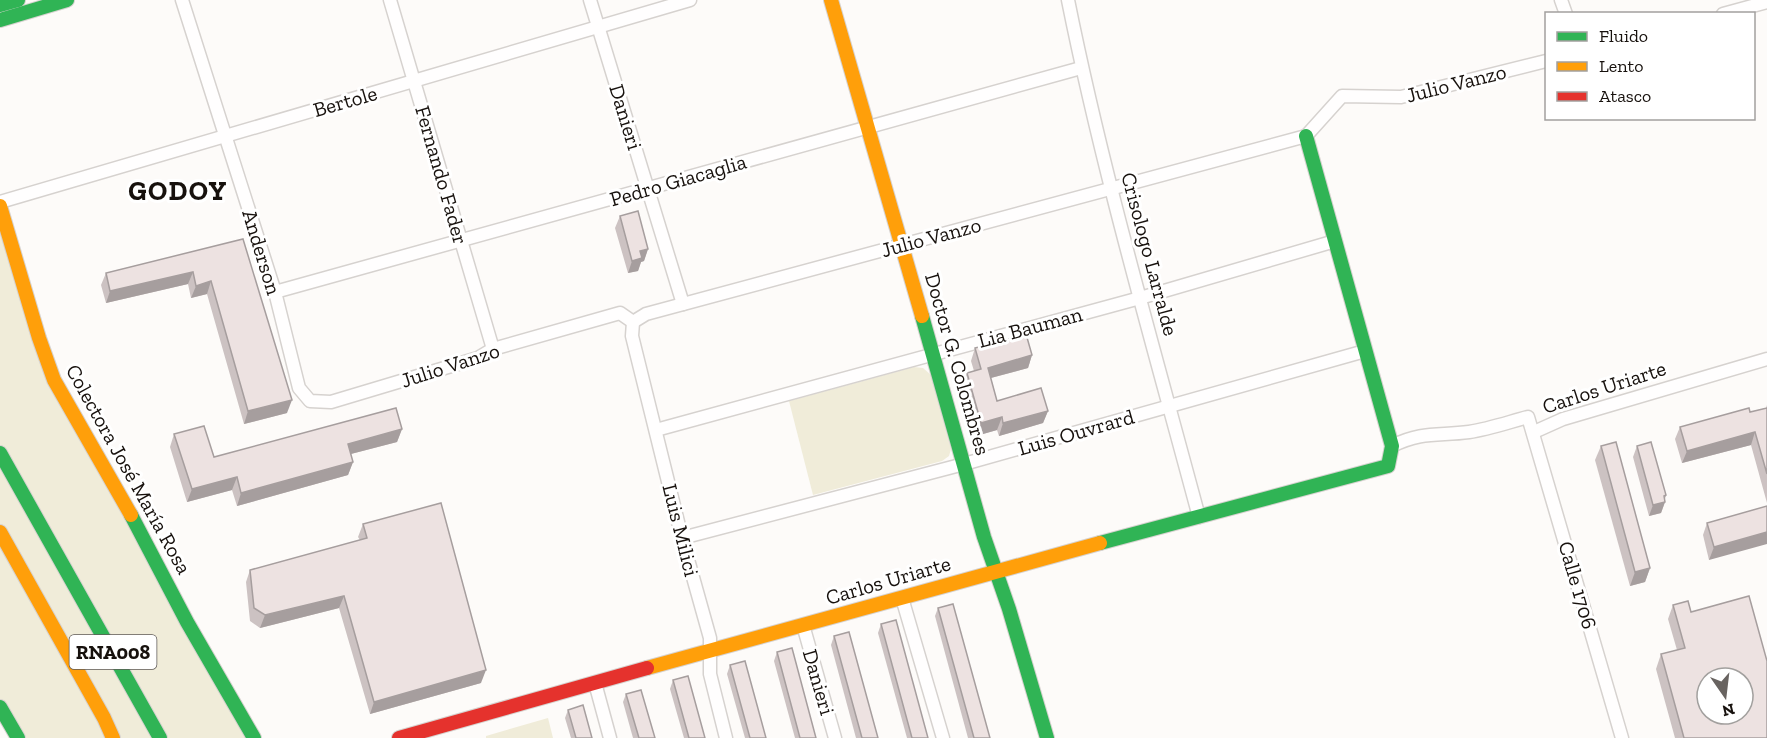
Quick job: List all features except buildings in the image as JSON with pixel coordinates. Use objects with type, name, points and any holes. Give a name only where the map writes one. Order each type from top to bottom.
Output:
[{"type":"main road","points":[[0,5],[18,0]]},
{"type":"main road","points":[[0,20],[67,0]]},
{"type":"main road","name":"Doctor G. Colombres","points":[[831,0],[995,571],[1009,609],[1047,738]]},
{"type":"main road","points":[[1306,136],[1392,446]]},
{"type":"main road","name":"Colectora José María Rosa","points":[[0,204],[39,338],[54,380],[119,490],[188,622],[254,738]]},
{"type":"main road","name":"Carlos Uriarte","points":[[399,738],[995,571],[1388,466],[1392,446]]},
{"type":"main road","name":"RNA008","points":[[0,453],[160,738]]},
{"type":"main road","name":"RNA008","points":[[0,532],[104,718],[111,738]]},
{"type":"main road","points":[[0,707],[18,738]]},
{"type":"street","name":"Anderson","points":[[182,0],[275,292],[299,388],[310,401]]},
{"type":"street","name":"Fernando Fader","points":[[390,0],[494,350]]},
{"type":"street","name":"Danieri","points":[[590,0],[683,304]]},
{"type":"street","name":"Bertole","points":[[0,204],[690,0]]},
{"type":"street","name":"Crisologo Larralde","points":[[1068,0],[1081,68],[1111,189],[1199,517]]},
{"type":"street","points":[[1730,12],[1767,2]]},
{"type":"street","name":"Julio Vanzo","points":[[310,401],[331,402],[620,313],[633,322],[646,314],[1306,136],[1342,96],[1401,98],[1545,61]]},
{"type":"street","name":"Pedro Giacaglia","points":[[275,292],[1081,68]]},
{"type":"street","name":"Lia Bauman","points":[[656,430],[1335,242]]},
{"type":"street","name":"Luis Milici","points":[[633,322],[632,336],[682,538],[710,638],[710,674],[726,738]]},
{"type":"street","name":"Luis Ouvrard","points":[[682,538],[964,464],[1365,351]]},
{"type":"street","name":"Carlos Uriarte","points":[[1392,446],[1407,438],[1469,432],[1528,417],[1534,432],[1563,419],[1767,358]]},
{"type":"street","name":"Calle 1706","points":[[1534,432],[1622,738]]},
{"type":"street","points":[[902,598],[943,738]]},
{"type":"street","name":"Danieri","points":[[803,626],[835,738]]},
{"type":"street","points":[[595,683],[610,738]]},
{"type":"shaded area","points":[[0,206],[39,338],[254,738],[18,738],[0,707]]},
{"type":"shaded area","points":[[914,367],[923,368],[931,375],[951,449],[949,456],[942,461],[813,495],[789,401]]},
{"type":"shaded area","points":[[548,718],[553,738],[486,738],[486,736]]},
{"type":"traffic: fast","points":[[0,5],[18,0]]},
{"type":"traffic: fast","points":[[0,20],[67,0]]},
{"type":"traffic: fast","points":[[1100,543],[1388,466],[1392,446],[1306,136]]},
{"type":"traffic: fast","points":[[922,316],[984,537],[1009,609],[1047,738]]},
{"type":"traffic: fast","points":[[0,453],[160,738]]},
{"type":"traffic: fast","points":[[131,515],[187,622],[254,738]]},
{"type":"traffic: fast","points":[[0,707],[18,738]]},
{"type":"traffic: slow","points":[[831,0],[922,316]]},
{"type":"traffic: slow","points":[[0,206],[39,338],[54,380],[131,515]]},
{"type":"traffic: slow","points":[[0,532],[113,738]]},
{"type":"traffic: slow","points":[[647,668],[1100,543]]},
{"type":"traffic: jam","points":[[399,738],[647,668]]},
{"type":"district","name":"GODOY","points":[[178,191]]}]
